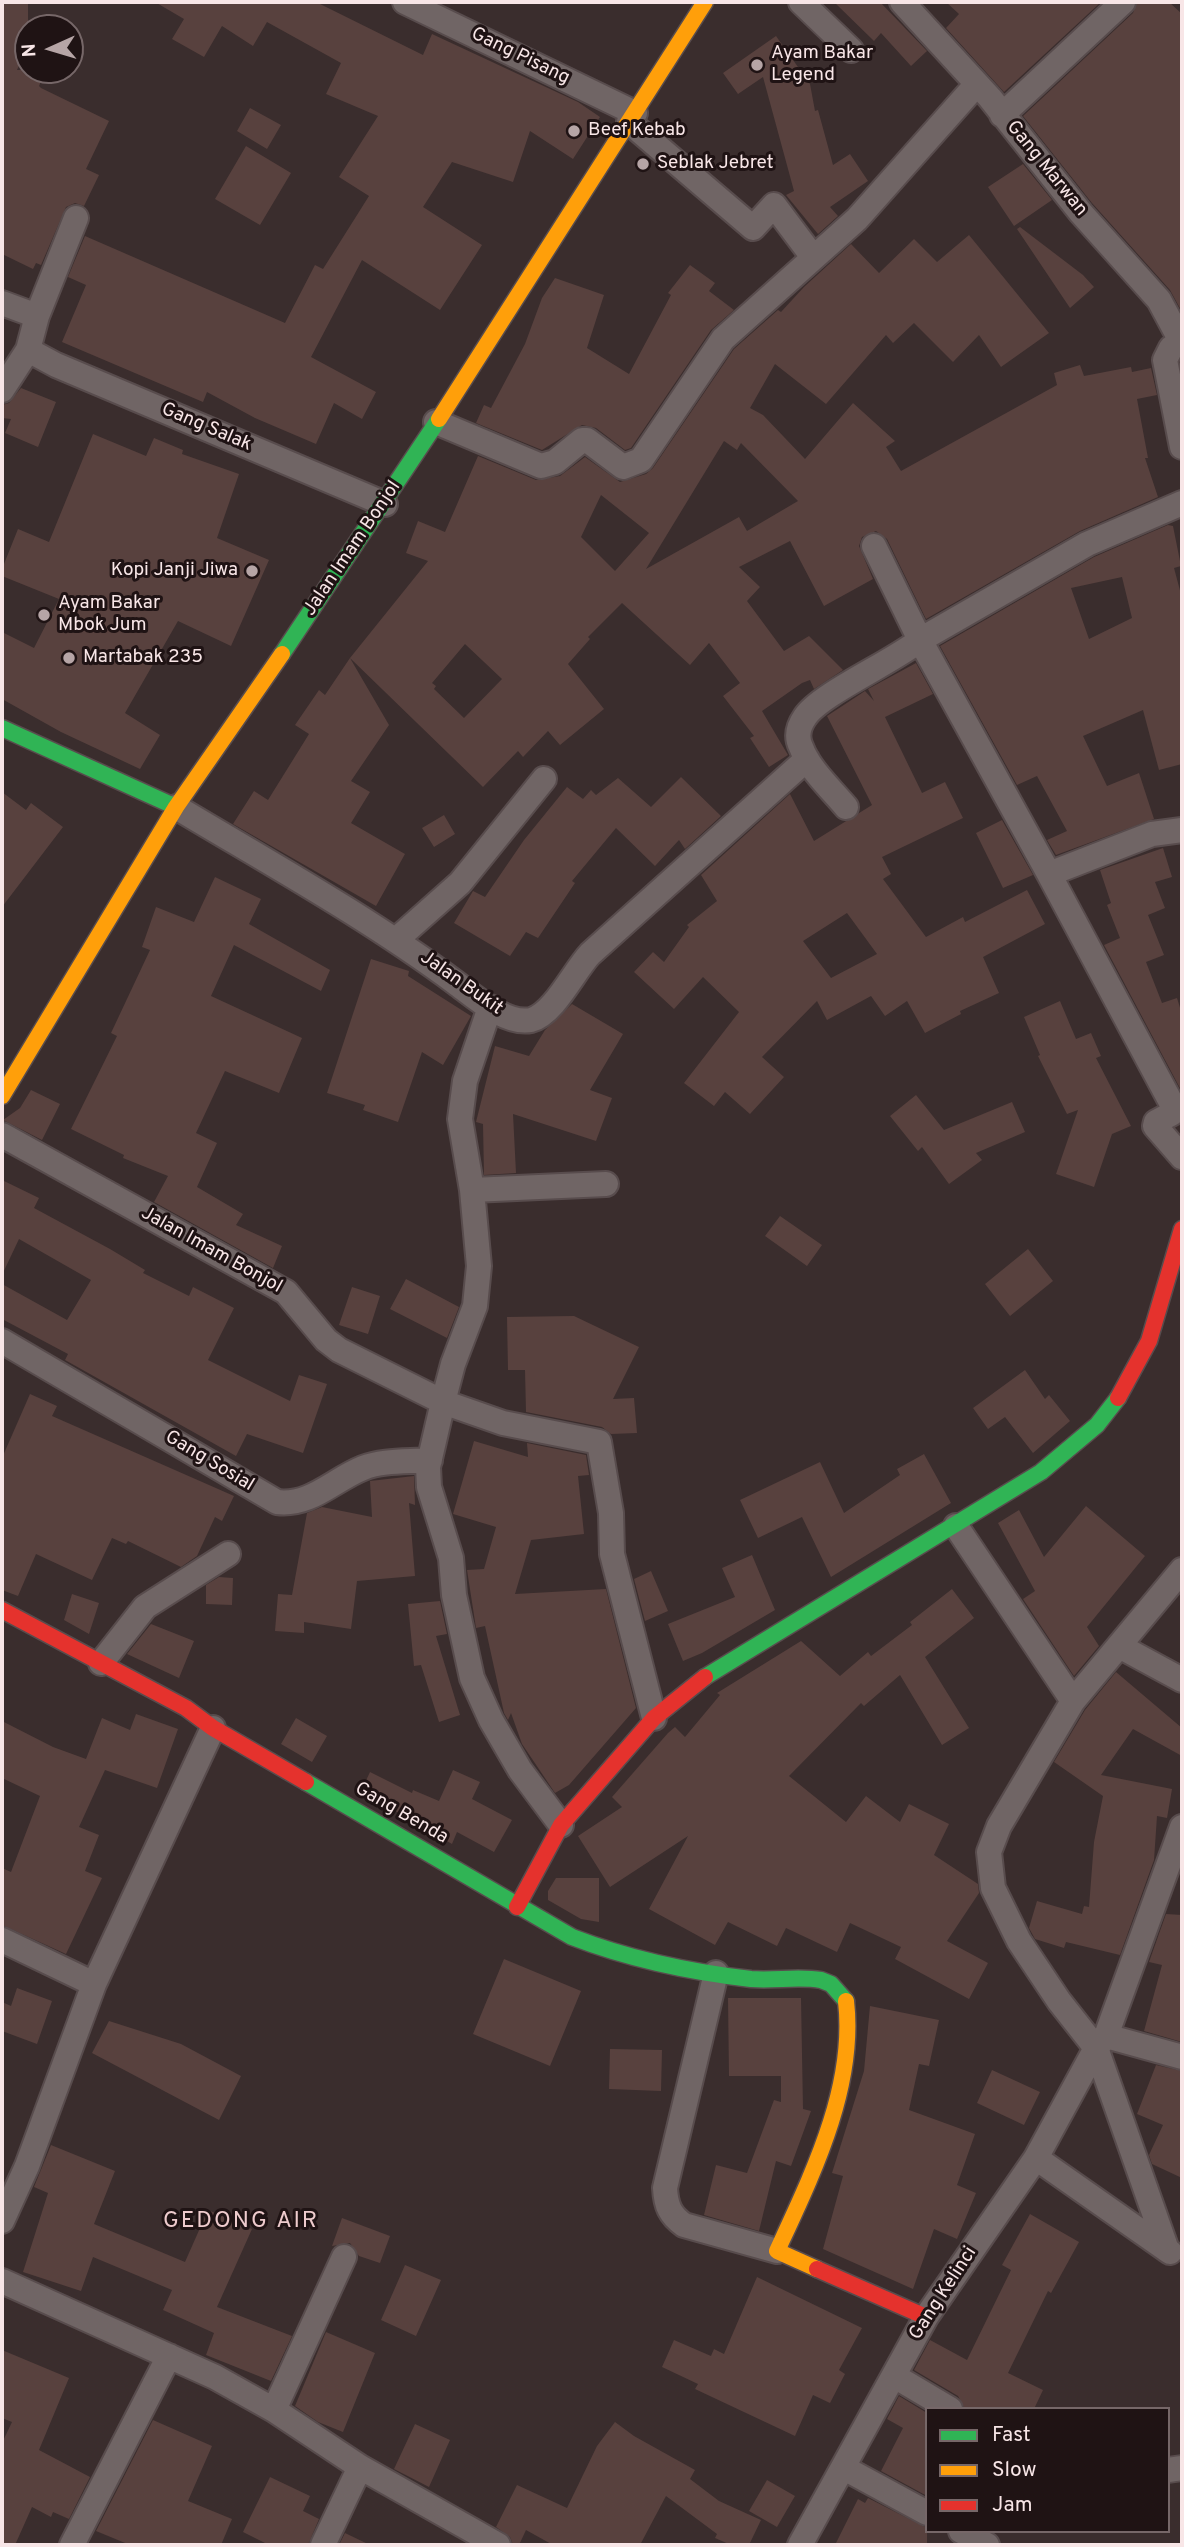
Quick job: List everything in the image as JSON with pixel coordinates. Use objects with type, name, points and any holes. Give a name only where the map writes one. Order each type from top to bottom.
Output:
[{"type":"main road","name":"Jalan Imam Bonjol","points":[[2,1096],[176,807],[385,504],[705,2]]},
{"type":"main road","points":[[2,728],[176,807]]},
{"type":"main road","points":[[517,1906],[561,1825],[654,1718],[716,1668],[956,1526],[1041,1472],[1097,1425],[1134,1372],[1175,1289],[1182,1228]]},
{"type":"main road","name":"Gang Benda","points":[[2,1611],[186,1708],[213,1728],[517,1906],[602,1950],[680,1969],[757,1980],[803,1977],[834,1985],[846,1996],[851,2013],[848,2047],[820,2151],[777,2251]]},
{"type":"main road","points":[[777,2251],[926,2317]]},
{"type":"street","name":"Gang Pisang","points":[[405,2],[632,118],[753,228],[774,205],[813,257]]},
{"type":"street","points":[[801,2],[851,50]]},
{"type":"street","name":"Gang Marwan","points":[[902,2],[1002,115],[1081,213],[1159,300],[1182,342]]},
{"type":"street","points":[[1002,115],[1123,2]]},
{"type":"street","points":[[436,422],[541,466],[555,462],[582,440],[587,440],[623,467],[641,460],[723,338],[856,219],[976,85]]},
{"type":"street","points":[[2,390],[28,350],[37,316],[76,218]]},
{"type":"street","points":[[2,303],[37,316]]},
{"type":"street","points":[[1182,342],[1171,348],[1165,360],[1182,447]]},
{"type":"street","name":"Gang Salak","points":[[28,350],[56,365],[385,504]]},
{"type":"street","points":[[846,807],[807,759],[797,733],[805,716],[823,701],[901,655],[920,640],[1087,544],[1182,503]]},
{"type":"street","points":[[874,546],[920,640],[1173,1106],[1171,1114],[1156,1122],[1155,1130],[1182,1157]]},
{"type":"street","name":"Jalan Bukit","points":[[176,807],[397,939],[490,1007],[514,1020],[532,1020],[550,1008],[574,972],[590,954],[807,759]]},
{"type":"street","points":[[397,939],[460,883],[544,779]]},
{"type":"street","points":[[1049,874],[1152,834],[1182,830]]},
{"type":"street","points":[[490,1007],[465,1082],[460,1119],[472,1190],[479,1266],[475,1306],[453,1364],[443,1402],[430,1461],[429,1487],[451,1558],[454,1595],[472,1678],[491,1720],[520,1770],[561,1825]]},
{"type":"street","name":"Jalan Imam Bonjol","points":[[2,1135],[286,1292],[326,1340],[339,1350],[443,1402],[503,1423],[599,1442],[611,1514],[612,1555],[654,1718]]},
{"type":"street","points":[[472,1190],[606,1184]]},
{"type":"street","name":"Gang Sosial","points":[[2,1341],[277,1502],[305,1501],[362,1469],[378,1464],[430,1461]]},
{"type":"street","points":[[956,1526],[1073,1701]]},
{"type":"street","points":[[101,1663],[145,1607],[228,1554]]},
{"type":"street","points":[[1175,2254],[1101,2042],[1059,2001],[1019,1941],[993,1888],[989,1852],[999,1826],[1073,1701],[1121,1647],[1182,1570]]},
{"type":"street","points":[[1121,1647],[1182,1681]]},
{"type":"street","points":[[2,2221],[27,2166],[94,1984],[213,1728]]},
{"type":"street","name":"Gang Kelinci","points":[[800,2545],[926,2317],[1036,2158],[1101,2042],[1182,1827]]},
{"type":"street","points":[[2,1940],[94,1984]]},
{"type":"street","points":[[716,1973],[665,2188],[666,2203],[672,2217],[684,2225],[777,2251]]},
{"type":"street","points":[[1101,2042],[1182,2057]]},
{"type":"street","points":[[1036,2158],[1175,2254]]},
{"type":"street","points":[[274,2410],[344,2257]]},
{"type":"street","points":[[2,2281],[215,2377],[274,2410],[360,2468],[498,2545]]},
{"type":"street","points":[[72,2545],[169,2356]]},
{"type":"street","points":[[895,2377],[947,2407]]},
{"type":"street","points":[[323,2545],[360,2468]]},
{"type":"street","points":[[844,2468],[925,2512]]},
{"type":"street","points":[[965,2533],[987,2545]]},
{"type":"building","points":[[2,2],[28,2],[28,14],[14,14],[14,84],[40,84],[41,88],[109,121],[86,169],[99,175],[84,206],[75,203],[66,207],[41,265],[36,263],[33,269],[2,254]]},
{"type":"building","points":[[155,2],[316,2],[423,55],[432,34],[578,102],[600,117],[573,159],[530,131],[513,182],[452,162],[423,207],[482,245],[440,310],[362,260],[311,357],[376,392],[362,419],[334,403],[316,444],[255,418],[207,392],[203,402],[62,342],[86,285],[68,277],[85,236],[285,323],[315,265],[323,269],[369,196],[339,177],[378,116],[326,94],[341,63],[267,22],[253,46],[222,26],[204,57],[172,39],[184,19]]},
{"type":"building","points":[[834,2],[880,2],[927,51],[911,66],[881,33],[874,41]]},
{"type":"building","points":[[946,2],[1101,2],[1004,92],[946,28],[959,14]]},
{"type":"building","points":[[1137,2],[1169,2],[1182,14],[1182,312],[1170,290],[1092,203],[1023,116],[1133,13]]},
{"type":"building","points":[[776,36],[810,84],[815,111],[818,110],[833,165],[850,154],[868,181],[830,207],[838,216],[818,234],[786,195],[794,191],[763,77],[738,94],[723,73]]},
{"type":"building","points":[[250,108],[281,125],[267,149],[237,131]]},
{"type":"building","points":[[246,146],[291,173],[260,225],[215,199]]},
{"type":"building","points":[[1023,164],[1052,200],[1014,226],[988,187]]},
{"type":"building","points":[[1020,227],[1083,275],[1094,287],[1070,308],[1017,229]]},
{"type":"building","points":[[969,235],[1049,333],[1001,367],[979,335],[953,362],[914,323],[893,343],[886,335],[826,404],[775,364],[750,408],[763,415],[805,459],[853,403],[895,441],[886,447],[901,471],[1057,385],[1054,373],[1080,365],[1084,376],[1131,367],[1132,372],[1151,368],[1157,395],[1137,399],[1148,458],[1145,458],[1158,497],[1080,531],[926,619],[887,539],[876,531],[862,537],[859,546],[873,579],[824,606],[790,541],[739,567],[760,587],[747,601],[784,651],[809,636],[843,670],[814,689],[810,680],[802,683],[762,711],[788,755],[769,767],[750,738],[754,736],[723,696],[740,683],[709,643],[690,665],[622,603],[588,637],[590,639],[568,664],[604,709],[560,745],[548,731],[523,757],[518,751],[483,787],[350,658],[428,561],[406,553],[418,521],[445,532],[478,456],[536,480],[560,476],[585,457],[620,482],[646,474],[653,468],[734,349],[778,310],[781,312],[851,244],[879,273],[914,239],[937,262]],"holes":[[[724,441],[737,450],[741,443],[798,501],[747,531],[739,517],[646,569]],[[601,495],[649,533],[615,571],[581,537]],[[465,644],[502,679],[464,718],[434,689],[436,686],[432,683]]]},
{"type":"building","points":[[690,265],[715,283],[709,291],[734,310],[711,330],[631,448],[625,450],[596,428],[582,425],[542,450],[476,423],[484,405],[491,408],[525,344],[542,298],[555,278],[604,295],[587,348],[629,374],[671,295],[668,293]]},
{"type":"building","points":[[21,388],[56,402],[38,447],[5,433],[11,419],[2,418],[2,405],[9,403]]},
{"type":"building","points":[[93,434],[146,456],[154,438],[183,450],[182,454],[239,474],[217,538],[269,560],[231,646],[178,621],[125,713],[160,735],[140,769],[61,732],[2,699],[2,632],[34,648],[59,599],[2,576],[2,569],[18,529],[49,542]]},
{"type":"building","points":[[1168,525],[1173,526],[1181,566],[1174,568],[1182,598],[1182,764],[1159,770],[1143,710],[1083,736],[1107,786],[1139,773],[1154,819],[1056,855],[1047,840],[1067,831],[1037,776],[1017,785],[940,646],[1094,557]],"holes":[[[1122,577],[1132,618],[1089,639],[1071,588]]]},
{"type":"building","points":[[350,658],[389,725],[351,781],[370,792],[351,823],[405,854],[376,906],[233,824],[254,791],[268,800],[309,734],[295,725],[319,690],[325,695]]},
{"type":"building","points":[[916,663],[933,694],[885,717],[922,793],[945,782],[963,818],[882,857],[891,874],[883,879],[926,937],[963,917],[965,922],[1027,890],[1045,924],[983,957],[999,993],[960,1011],[961,1014],[925,1033],[907,1001],[885,1016],[871,996],[827,1020],[817,1001],[762,1057],[784,1077],[750,1114],[725,1092],[714,1106],[684,1083],[739,1012],[703,977],[674,1009],[634,972],[653,952],[664,962],[689,927],[687,925],[717,901],[701,875],[790,794],[814,841],[872,805],[827,716],[865,691],[874,701],[868,689]],"holes":[[[847,913],[877,954],[831,978],[803,941]]]},
{"type":"building","points":[[681,777],[721,816],[685,849],[679,840],[655,866],[616,828],[572,881],[575,883],[538,938],[526,932],[510,956],[454,923],[473,891],[485,897],[524,840],[567,787],[583,799],[591,790],[596,795],[618,778],[651,807]]},
{"type":"building","points":[[2,792],[26,810],[31,803],[63,827],[2,907]]},
{"type":"building","points":[[444,815],[455,834],[434,847],[422,828]]},
{"type":"building","points":[[1002,820],[1033,875],[1003,888],[976,833]]},
{"type":"building","points":[[1163,848],[1172,877],[1155,882],[1165,908],[1148,915],[1164,955],[1146,962],[1162,1003],[1177,998],[1182,1014],[1182,1092],[1104,945],[1120,938],[1107,905],[1111,903],[1100,870]]},
{"type":"building","points":[[215,877],[261,899],[249,924],[330,970],[321,991],[234,945],[211,996],[302,1038],[279,1093],[225,1071],[196,1133],[217,1143],[197,1187],[243,1214],[236,1225],[282,1246],[273,1268],[154,1202],[168,1176],[123,1158],[124,1155],[71,1129],[117,1036],[111,1033],[150,950],[142,947],[156,907],[194,922]]},
{"type":"building","points":[[371,959],[409,971],[408,976],[471,1016],[443,1065],[422,1052],[398,1122],[363,1110],[365,1105],[327,1093]]},
{"type":"building","points":[[1060,1001],[1076,1039],[1091,1033],[1101,1056],[1096,1058],[1131,1126],[1112,1134],[1094,1187],[1056,1174],[1078,1110],[1067,1114],[1038,1056],[1040,1055],[1024,1017]]},
{"type":"building","points":[[572,1004],[623,1034],[590,1090],[612,1098],[596,1141],[513,1114],[516,1173],[484,1175],[483,1124],[476,1122],[495,1046],[529,1056],[545,1030]]},
{"type":"building","points":[[31,1090],[60,1104],[42,1140],[3,1120],[20,1108]]},
{"type":"building","points":[[916,1095],[944,1130],[1012,1102],[1025,1132],[976,1153],[982,1160],[949,1184],[922,1147],[918,1151],[890,1116]]},
{"type":"building","points":[[2,1180],[39,1198],[34,1208],[110,1249],[145,1270],[143,1273],[189,1296],[193,1287],[234,1308],[208,1360],[290,1401],[299,1375],[327,1384],[303,1453],[247,1434],[236,1456],[65,1360],[68,1354],[2,1319],[2,1284],[67,1320],[91,1280],[19,1239],[2,1275]]},
{"type":"building","points":[[780,1216],[822,1245],[807,1266],[765,1236]]},
{"type":"building","points":[[1028,1249],[1053,1281],[1010,1316],[985,1284]]},
{"type":"building","points":[[406,1279],[459,1307],[447,1338],[390,1309]]},
{"type":"building","points":[[352,1287],[380,1296],[368,1334],[339,1325]]},
{"type":"building","points":[[574,1316],[639,1347],[613,1399],[634,1398],[637,1433],[611,1434],[602,1427],[526,1412],[525,1370],[508,1370],[507,1317]]},
{"type":"building","points":[[1025,1370],[1045,1399],[1049,1395],[1070,1421],[1033,1453],[1005,1417],[988,1429],[973,1408]]},
{"type":"building","points":[[30,1394],[57,1406],[52,1416],[234,1496],[222,1521],[215,1517],[197,1556],[181,1567],[128,1541],[126,1544],[112,1538],[92,1580],[36,1554],[18,1596],[2,1590],[2,1458]]},
{"type":"building","points":[[474,1441],[528,1457],[527,1443],[586,1455],[589,1475],[578,1476],[584,1534],[531,1540],[515,1594],[606,1589],[636,1708],[569,1785],[555,1793],[522,1744],[511,1713],[508,1720],[504,1713],[485,1626],[476,1628],[467,1570],[484,1569],[496,1527],[453,1514]]},
{"type":"building","points":[[924,1454],[951,1503],[831,1577],[802,1517],[758,1538],[740,1500],[820,1462],[844,1513],[900,1475],[897,1469]]},
{"type":"building","points":[[414,1476],[415,1505],[409,1503],[415,1576],[357,1581],[351,1629],[304,1622],[304,1633],[275,1631],[278,1594],[292,1595],[307,1513],[322,1507],[372,1517],[370,1481]]},
{"type":"building","points":[[1086,1506],[1145,1556],[1087,1627],[1099,1646],[1074,1676],[1023,1599],[1035,1591],[998,1523],[1019,1510],[1044,1557]]},
{"type":"building","points":[[752,1555],[775,1610],[702,1653],[683,1661],[668,1624],[735,1597],[722,1568]]},
{"type":"building","points":[[651,1571],[668,1611],[645,1621],[634,1579]]},
{"type":"building","points":[[219,1577],[233,1578],[232,1605],[206,1604],[206,1585]]},
{"type":"building","points":[[952,1589],[974,1618],[925,1657],[969,1728],[942,1745],[900,1675],[864,1706],[861,1703],[789,1776],[846,1822],[866,1796],[900,1822],[909,1804],[949,1824],[934,1855],[978,1884],[979,1893],[947,1941],[988,1963],[969,1999],[895,1959],[901,1947],[850,1923],[837,1952],[786,1928],[777,1946],[728,1922],[715,1945],[649,1909],[688,1836],[610,1887],[578,1836],[622,1807],[612,1797],[668,1733],[675,1727],[685,1737],[720,1695],[717,1693],[801,1641],[840,1676],[868,1652],[871,1656],[912,1625],[910,1622]]},
{"type":"building","points":[[72,1594],[99,1603],[89,1634],[64,1620]]},
{"type":"building","points":[[440,1601],[447,1634],[436,1636],[460,1715],[439,1722],[421,1665],[414,1666],[408,1604]]},
{"type":"building","points":[[151,1624],[194,1641],[179,1678],[127,1654]]},
{"type":"building","points":[[1116,1672],[1182,1728],[1182,1756],[1133,1729],[1101,1775],[1172,1789],[1167,1818],[1157,1816],[1154,1860],[1120,1955],[1066,1942],[1064,1948],[1035,1939],[1029,1928],[1037,1901],[1082,1914],[1084,1906],[1089,1907],[1094,1842],[1103,1796],[1054,1762],[1085,1710]]},
{"type":"building","points":[[136,1714],[178,1729],[157,1788],[105,1770],[79,1827],[99,1835],[85,1871],[102,1878],[66,1954],[2,1925],[2,1868],[11,1872],[40,1796],[2,1778],[2,1721],[53,1747],[86,1759],[102,1718],[130,1730]]},
{"type":"building","points":[[296,1718],[327,1736],[312,1762],[281,1744]]},
{"type":"building","points":[[453,1770],[480,1782],[472,1799],[512,1820],[494,1852],[457,1832],[452,1844],[361,1791],[370,1772],[412,1793],[413,1790],[439,1801]]},
{"type":"building","points":[[556,1878],[599,1878],[599,1922],[581,1919],[548,1900],[548,1891]]},
{"type":"building","points":[[1166,1914],[1182,1915],[1182,2042],[1144,2031],[1162,1965],[1149,1962]]},
{"type":"building","points":[[504,1959],[581,1991],[550,2066],[473,2034]]},
{"type":"building","points":[[17,1988],[52,2001],[37,2044],[2,2031],[2,2002],[11,2006]]},
{"type":"building","points":[[728,1998],[801,1998],[803,2109],[811,2111],[791,2166],[776,2161],[759,2231],[704,2215],[716,2165],[747,2173],[774,2100],[781,2102],[781,2076],[729,2076]]},
{"type":"building","points":[[870,2006],[939,2020],[929,2066],[919,2064],[909,2110],[975,2134],[957,2185],[976,2193],[957,2239],[934,2229],[913,2289],[823,2249],[843,2176],[832,2173],[864,2071]]},
{"type":"building","points":[[109,2021],[181,2044],[241,2076],[219,2120],[92,2053]]},
{"type":"building","points":[[610,2049],[662,2050],[661,2091],[609,2089]]},
{"type":"building","points":[[1156,2065],[1182,2071],[1182,2178],[1152,2164],[1149,2155],[1163,2125],[1137,2114]]},
{"type":"building","points":[[992,2070],[1040,2092],[1024,2125],[977,2103]]},
{"type":"building","points":[[51,2145],[115,2171],[94,2224],[185,2262],[208,2210],[252,2229],[217,2307],[292,2336],[271,2381],[206,2355],[214,2333],[163,2310],[172,2290],[93,2257],[81,2291],[23,2272],[48,2193],[34,2187]]},
{"type":"building","points":[[1030,2214],[1079,2242],[1051,2293],[1048,2291],[1008,2373],[1043,2390],[1035,2407],[964,2407],[958,2396],[914,2370],[930,2340],[967,2360],[1011,2270],[1002,2265]]},
{"type":"building","points":[[342,2218],[390,2236],[380,2263],[359,2256],[350,2243],[332,2246]]},
{"type":"building","points":[[405,2265],[441,2280],[416,2336],[381,2320]]},
{"type":"building","points":[[757,2277],[862,2328],[839,2370],[845,2374],[830,2403],[813,2395],[795,2436],[695,2389],[698,2384],[662,2367],[674,2340],[711,2356],[714,2349],[724,2354]]},
{"type":"building","points":[[326,2332],[375,2353],[343,2432],[318,2422],[295,2406]]},
{"type":"building","points":[[2,2350],[69,2378],[39,2450],[90,2477],[69,2519],[53,2512],[51,2517],[32,2507],[15,2545],[2,2545],[2,2443],[12,2422],[2,2418]]},
{"type":"building","points":[[899,2396],[925,2412],[925,2495],[881,2471],[903,2428],[887,2419]]},
{"type":"building","points":[[153,2420],[212,2446],[188,2501],[232,2519],[221,2545],[130,2545],[96,2531]]},
{"type":"building","points":[[615,2422],[634,2436],[695,2470],[690,2479],[719,2501],[761,2520],[749,2545],[731,2545],[715,2538],[717,2534],[666,2496],[640,2545],[553,2545],[526,2530],[519,2545],[513,2545],[510,2537],[496,2527],[517,2485],[567,2508],[597,2446]]},
{"type":"building","points":[[415,2424],[450,2440],[429,2487],[394,2469]]},
{"type":"building","points":[[270,2477],[310,2496],[303,2511],[319,2519],[308,2545],[269,2545],[243,2532]]},
{"type":"building","points":[[767,2480],[795,2496],[777,2527],[749,2511]]},
{"type":"building","points":[[868,2498],[925,2527],[927,2545],[835,2545],[858,2499],[865,2503]]},
{"type":"building","points":[[345,2533],[370,2545],[339,2545]]},
{"type":"traffic: fast","points":[[282,654],[439,419]]},
{"type":"traffic: fast","points":[[2,728],[176,807]]},
{"type":"traffic: fast","points":[[705,1677],[1041,1472],[1097,1425],[1118,1398]]},
{"type":"traffic: fast","points":[[306,1782],[572,1937],[660,1964],[705,1973],[751,1979],[821,1980],[831,1984],[846,2001]]},
{"type":"traffic: slow","points":[[439,419],[705,2]]},
{"type":"traffic: slow","points":[[2,1096],[176,807],[282,654]]},
{"type":"traffic: slow","points":[[817,2269],[777,2251],[817,2161],[838,2098],[847,2033],[846,2001]]},
{"type":"traffic: jam","points":[[1118,1398],[1149,1341],[1182,1229]]},
{"type":"traffic: jam","points":[[2,1610],[186,1708],[213,1728],[306,1782]]},
{"type":"traffic: jam","points":[[517,1907],[561,1825],[654,1718],[705,1677]]},
{"type":"traffic: jam","points":[[817,2269],[926,2317]]},
{"type":"place","name":"Ayam Bakar Legend","points":[[757,65]]},
{"type":"place","name":"Beef Kebab","points":[[574,131]]},
{"type":"place","name":"Seblak Jebret","points":[[643,164]]},
{"type":"place","name":"Kopi Janji Jiwa","points":[[252,571]]},
{"type":"place","name":"Ayam Bakar Mbok Jum","points":[[44,615]]},
{"type":"place","name":"Martabak 235","points":[[69,658]]},
{"type":"district","name":"GEDONG AIR","points":[[241,2222]]}]
